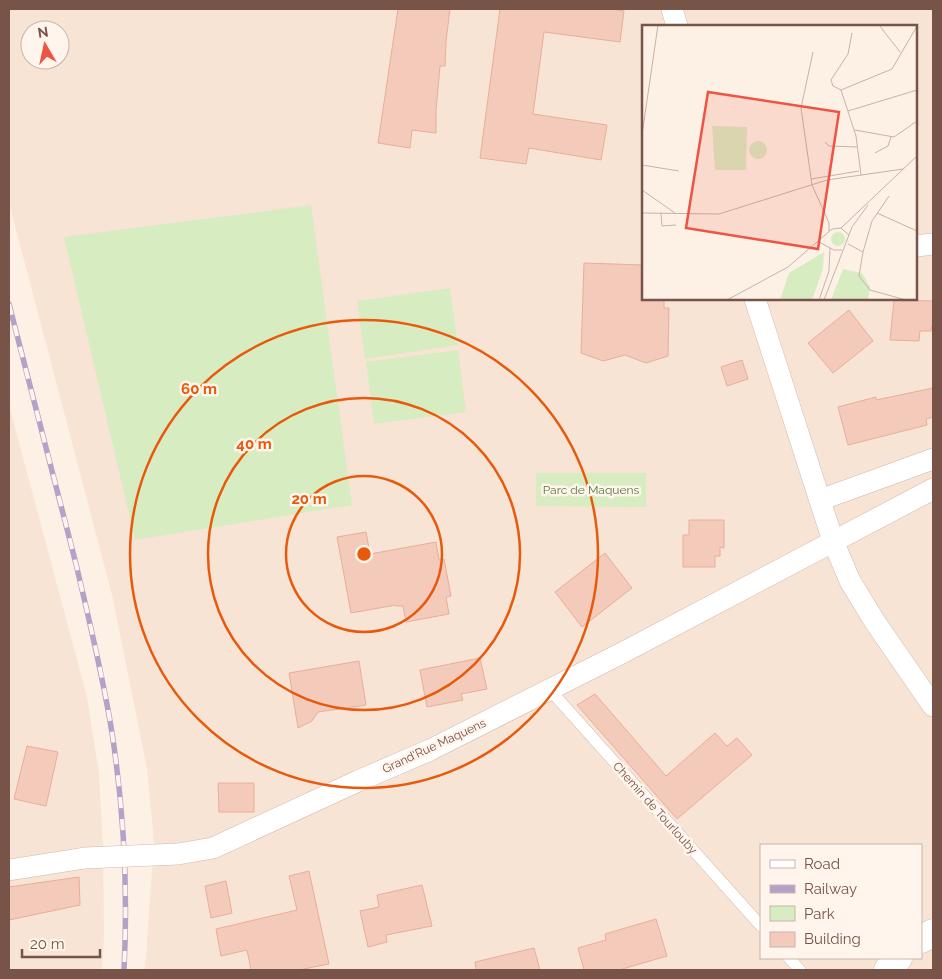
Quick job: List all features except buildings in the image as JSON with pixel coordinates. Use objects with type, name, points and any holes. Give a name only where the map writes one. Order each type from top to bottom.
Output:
[{"type":"main road","points":[[888,970],[897,959]]},
{"type":"street","points":[[672,9],[677,25]]},
{"type":"street","points":[[917,246],[933,244]]},
{"type":"street","points":[[755,300],[833,541],[850,581],[875,622],[933,706]]},
{"type":"street","points":[[820,500],[933,459]]},
{"type":"street","name":"Grand'Rue Maquens","points":[[9,870],[85,858],[178,854],[212,848],[430,750],[622,653],[933,488]]},
{"type":"lane","name":"Chemin de Tourlouby","points":[[550,690],[760,925]]},
{"type":"lane","points":[[790,959],[800,970]]},
{"type":"shaded area","points":[[9,9],[933,9],[933,970],[145,970],[154,842],[147,769],[112,595],[9,203]]},
{"type":"shaded area","points":[[9,405],[87,697],[99,774],[103,846],[104,936],[102,970],[9,970]]},
{"type":"green space","points":[[311,205],[352,505],[135,540],[64,237]]},
{"type":"green space","points":[[450,288],[458,345],[365,359],[357,301]]},
{"type":"green space","points":[[458,350],[466,412],[374,424],[366,362]]},
{"type":"green space","name":"Parc de Maquens","points":[[536,473],[646,473],[646,507],[536,506]]},
{"type":"railway","points":[[9,304],[76,564],[96,648],[108,712],[120,792],[124,851],[126,911],[124,970]]}]
